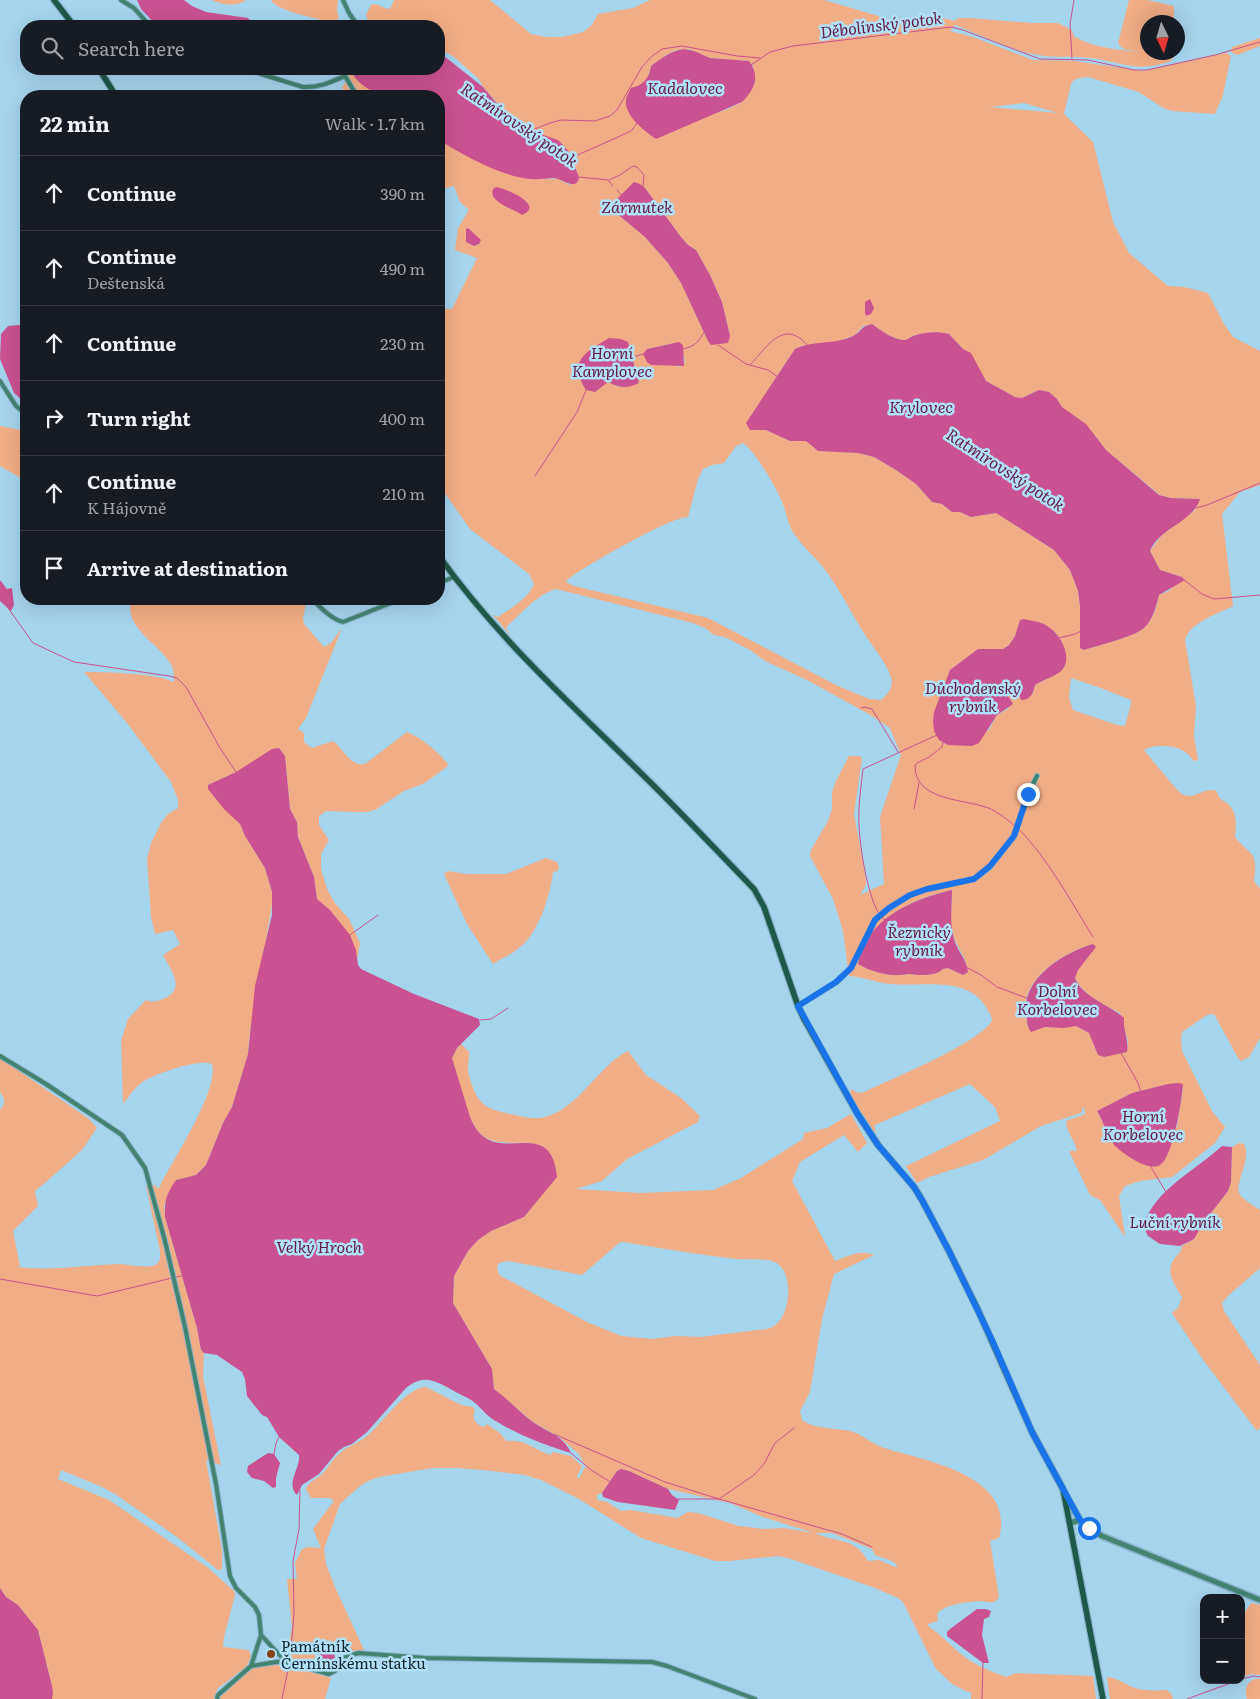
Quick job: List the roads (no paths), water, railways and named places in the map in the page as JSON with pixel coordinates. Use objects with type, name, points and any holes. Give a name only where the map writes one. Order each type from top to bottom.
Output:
[{"type":"main road","points":[[54,0],[69,20]]},
{"type":"main road","points":[[103,75],[112,90]]},
{"type":"main road","points":[[445,564],[515,650],[567,703],[656,788],[754,889],[764,907],[798,1006],[857,1113],[878,1145],[914,1187],[922,1200],[992,1340],[1032,1432],[1063,1489],[1103,1699]]},
{"type":"street","points":[[121,0],[134,8],[145,20]]},
{"type":"street","points":[[342,0],[354,20]]},
{"type":"street","points":[[264,75],[303,87],[312,87],[345,76],[353,90]]},
{"type":"street","points":[[0,380],[20,409]]},
{"type":"street","points":[[445,581],[454,577]]},
{"type":"street","points":[[319,605],[343,622],[386,605]]},
{"type":"street","points":[[798,1006],[836,982],[851,968],[875,920],[889,908],[910,895],[927,889],[974,879],[990,866],[1014,836],[1028,794],[1037,776]]},
{"type":"street","points":[[0,1056],[122,1135],[145,1168],[165,1241],[185,1327],[216,1484],[230,1576],[236,1588],[255,1607],[259,1615],[261,1635],[251,1666],[218,1695],[217,1699]]},
{"type":"street","points":[[1063,1489],[1080,1520],[1102,1536],[1260,1600]]},
{"type":"street","points":[[1070,1523],[1080,1520]]},
{"type":"street","points":[[261,1635],[286,1662]]},
{"type":"street","points":[[251,1666],[286,1662],[329,1674],[335,1671],[340,1661],[344,1658],[358,1653],[425,1658],[652,1662],[755,1699]]},
{"type":"water","points":[[137,0],[184,0],[206,12],[248,18],[250,20],[151,20],[141,9]]},
{"type":"water","name":"Kadalovec","points":[[684,49],[710,58],[749,61],[755,72],[753,88],[742,102],[656,139],[641,127],[628,112],[626,97],[631,88],[645,81],[651,66],[670,53]]},
{"type":"water","points":[[445,57],[483,87],[514,120],[535,132],[558,140],[568,151],[579,177],[578,181],[576,184],[569,184],[554,178],[534,179],[507,174],[495,170],[445,143],[445,90],[372,90],[358,81],[354,75],[445,75]]},
{"type":"water","name":"Zármutek","points":[[634,182],[645,188],[681,237],[696,250],[722,302],[730,336],[728,343],[711,345],[681,283],[668,263],[645,237],[609,207]]},
{"type":"water","points":[[496,187],[507,190],[527,202],[528,211],[522,215],[497,201],[492,194],[493,189]]},
{"type":"water","points":[[468,228],[481,240],[479,244],[474,246],[466,242],[466,229]]},
{"type":"water","points":[[870,299],[874,308],[871,314],[866,316],[865,302]]},
{"type":"water","name":"Krylovec","points":[[872,324],[888,335],[901,340],[926,333],[940,332],[949,334],[963,349],[971,353],[986,381],[1015,397],[1022,398],[1039,390],[1049,392],[1062,407],[1086,424],[1106,450],[1159,495],[1171,498],[1200,499],[1190,514],[1161,536],[1150,551],[1160,570],[1182,577],[1185,580],[1159,595],[1152,617],[1144,628],[1133,635],[1116,641],[1084,650],[1080,648],[1078,591],[1070,570],[1054,550],[996,513],[971,517],[960,512],[952,512],[942,504],[932,502],[916,484],[874,457],[858,453],[818,451],[806,441],[790,441],[766,430],[750,430],[746,423],[795,349],[809,344],[846,339],[856,334],[865,326]]},
{"type":"water","points":[[8,326],[20,326],[20,398],[14,393],[0,359],[1,334]]},
{"type":"water","name":"Horní Kamplovec","points":[[609,338],[628,342],[639,383],[624,387],[608,382],[595,392],[586,390],[578,372],[581,359],[592,348]]},
{"type":"water","points":[[679,342],[683,345],[684,366],[651,365],[643,354],[647,349]]},
{"type":"water","points":[[0,580],[7,589],[12,588],[14,605],[11,611],[0,601]]},
{"type":"water","name":"Důchodenský rybník","points":[[1024,619],[1044,624],[1059,637],[1066,655],[1064,667],[1057,674],[1035,685],[1031,696],[1024,700],[1021,700],[1016,686],[1013,684],[1007,685],[1006,693],[1013,704],[997,715],[979,743],[972,746],[948,745],[939,740],[934,731],[934,712],[950,670],[978,649],[1003,649],[1009,645],[1015,636],[1020,620]]},
{"type":"water","name":"Velký Hroch","points":[[279,748],[285,756],[290,809],[297,822],[298,837],[314,877],[317,899],[330,910],[350,935],[356,950],[358,965],[361,969],[414,994],[479,1019],[480,1025],[457,1048],[452,1058],[472,1122],[484,1137],[494,1142],[538,1145],[547,1150],[553,1160],[557,1177],[524,1217],[491,1231],[478,1240],[468,1251],[454,1276],[453,1303],[492,1369],[494,1389],[533,1422],[560,1438],[571,1453],[522,1435],[491,1418],[470,1399],[441,1384],[424,1380],[412,1383],[406,1388],[367,1432],[352,1444],[338,1451],[319,1474],[302,1485],[297,1495],[294,1491],[293,1481],[299,1455],[279,1437],[267,1417],[262,1415],[247,1396],[245,1379],[242,1372],[217,1355],[204,1353],[201,1350],[197,1328],[165,1217],[165,1206],[168,1193],[176,1180],[196,1175],[206,1165],[223,1123],[232,1107],[248,1054],[255,986],[272,915],[272,892],[265,868],[245,836],[240,824],[224,809],[208,789],[208,785],[236,772],[272,749]]},
{"type":"water","name":"Řeznický rybník","points":[[952,890],[951,923],[953,936],[968,972],[963,975],[948,968],[931,974],[890,975],[873,971],[858,964],[862,948],[881,923],[893,914],[922,899]]},
{"type":"water","name":"Dolní Korbelovec","points":[[1093,944],[1096,947],[1078,970],[1075,978],[1090,996],[1124,1018],[1127,1043],[1127,1052],[1104,1057],[1098,1055],[1089,1033],[1076,1026],[1064,1028],[1045,1027],[1031,1032],[1026,1014],[1027,1001],[1031,989],[1047,968],[1058,960]]},
{"type":"water","name":"Horní Korbelovec","points":[[1178,1083],[1183,1084],[1176,1128],[1169,1151],[1165,1160],[1160,1165],[1155,1167],[1143,1164],[1115,1146],[1097,1111],[1132,1093]]},
{"type":"water","name":"Luční rybník","points":[[1222,1146],[1232,1147],[1231,1182],[1228,1191],[1204,1222],[1194,1239],[1180,1246],[1160,1244],[1148,1236],[1143,1226],[1157,1201],[1166,1191]]},
{"type":"water","points":[[268,1453],[274,1454],[280,1463],[276,1487],[273,1488],[264,1481],[252,1478],[247,1472],[248,1466]]},
{"type":"water","points":[[621,1469],[668,1489],[679,1500],[675,1510],[618,1502],[603,1497],[602,1493],[617,1471]]},
{"type":"water","points":[[0,1588],[6,1597],[18,1605],[38,1630],[52,1686],[52,1699],[0,1699]]},
{"type":"water","points":[[977,1609],[991,1611],[989,1617],[984,1619],[982,1635],[989,1663],[983,1663],[947,1636],[947,1632],[950,1629]]},
{"type":"water","points":[[325,1646],[331,1647],[335,1657],[332,1663],[319,1666],[317,1660],[319,1650]]},
{"type":"waterway","points":[[1072,59],[1070,24],[1074,0]]},
{"type":"waterway","name":"Děbolínský potok","points":[[751,65],[770,52],[793,46],[951,27],[1040,59],[1088,60],[1134,70],[1147,70],[1215,55],[1260,42]]},
{"type":"waterway","points":[[532,130],[561,120],[595,121],[610,116],[617,110],[642,67],[662,49],[682,46],[737,56],[760,58]]},
{"type":"waterway","name":"Děbolínský potok","points":[[571,158],[629,132],[637,123]]},
{"type":"waterway","points":[[609,180],[633,166],[637,167],[644,175],[643,186]]},
{"type":"waterway","name":"Ratmírovský potok","points":[[579,177],[608,180],[613,186]]},
{"type":"waterway","name":"Ratmírovský potok","points":[[617,190],[622,196]]},
{"type":"waterway","points":[[682,349],[696,343],[705,331]]},
{"type":"waterway","points":[[751,364],[770,343],[784,334],[792,334],[800,338],[808,346]]},
{"type":"waterway","name":"Ratmírovský potok","points":[[718,345],[746,364],[768,370],[778,377]]},
{"type":"waterway","points":[[633,357],[643,354]]},
{"type":"waterway","points":[[535,476],[577,412],[587,388]]},
{"type":"waterway","points":[[1196,508],[1260,483]]},
{"type":"waterway","name":"Ratmírovský potok","points":[[1184,580],[1202,594],[1214,599],[1260,595]]},
{"type":"waterway","points":[[8,608],[33,643],[74,662],[177,678],[186,687],[220,748],[236,772]]},
{"type":"waterway","points":[[1059,638],[1081,631]]},
{"type":"waterway","points":[[861,708],[872,709],[898,752]]},
{"type":"waterway","points":[[885,920],[879,914],[870,891],[859,833],[863,769],[937,735]]},
{"type":"waterway","points":[[943,742],[942,747],[915,766],[917,777],[922,785],[940,796],[991,809],[1015,826]]},
{"type":"waterway","points":[[914,809],[919,783]]},
{"type":"waterway","points":[[1018,828],[1040,853],[1093,937]]},
{"type":"waterway","points":[[350,935],[378,915]]},
{"type":"waterway","points":[[966,967],[997,987],[1029,999]]},
{"type":"waterway","points":[[480,1020],[491,1019],[508,1008]]},
{"type":"waterway","points":[[1121,1053],[1141,1092]]},
{"type":"waterway","points":[[1151,1167],[1166,1192]]},
{"type":"waterway","points":[[176,1277],[182,1276]]},
{"type":"waterway","points":[[0,1279],[97,1296],[172,1278]]},
{"type":"waterway","points":[[554,1434],[665,1482],[719,1499],[754,1475],[764,1464],[775,1443],[794,1428]]},
{"type":"waterway","points":[[274,1454],[279,1437]]},
{"type":"waterway","points":[[571,1453],[591,1470],[612,1483]]},
{"type":"waterway","points":[[290,1662],[294,1613],[293,1561],[299,1529],[300,1490]]},
{"type":"waterway","points":[[678,1499],[719,1499],[842,1534],[872,1547]]},
{"type":"waterway","points":[[982,1699],[983,1662]]},
{"type":"waterway","points":[[282,1699],[289,1665]]},
{"type":"waterway","points":[[1245,1678],[1260,1677]]},
{"type":"waterway","points":[[1187,1699],[1228,1684]]},
{"type":"place","name":"Památník Černínskému statku","points":[[271,1654]]}]
